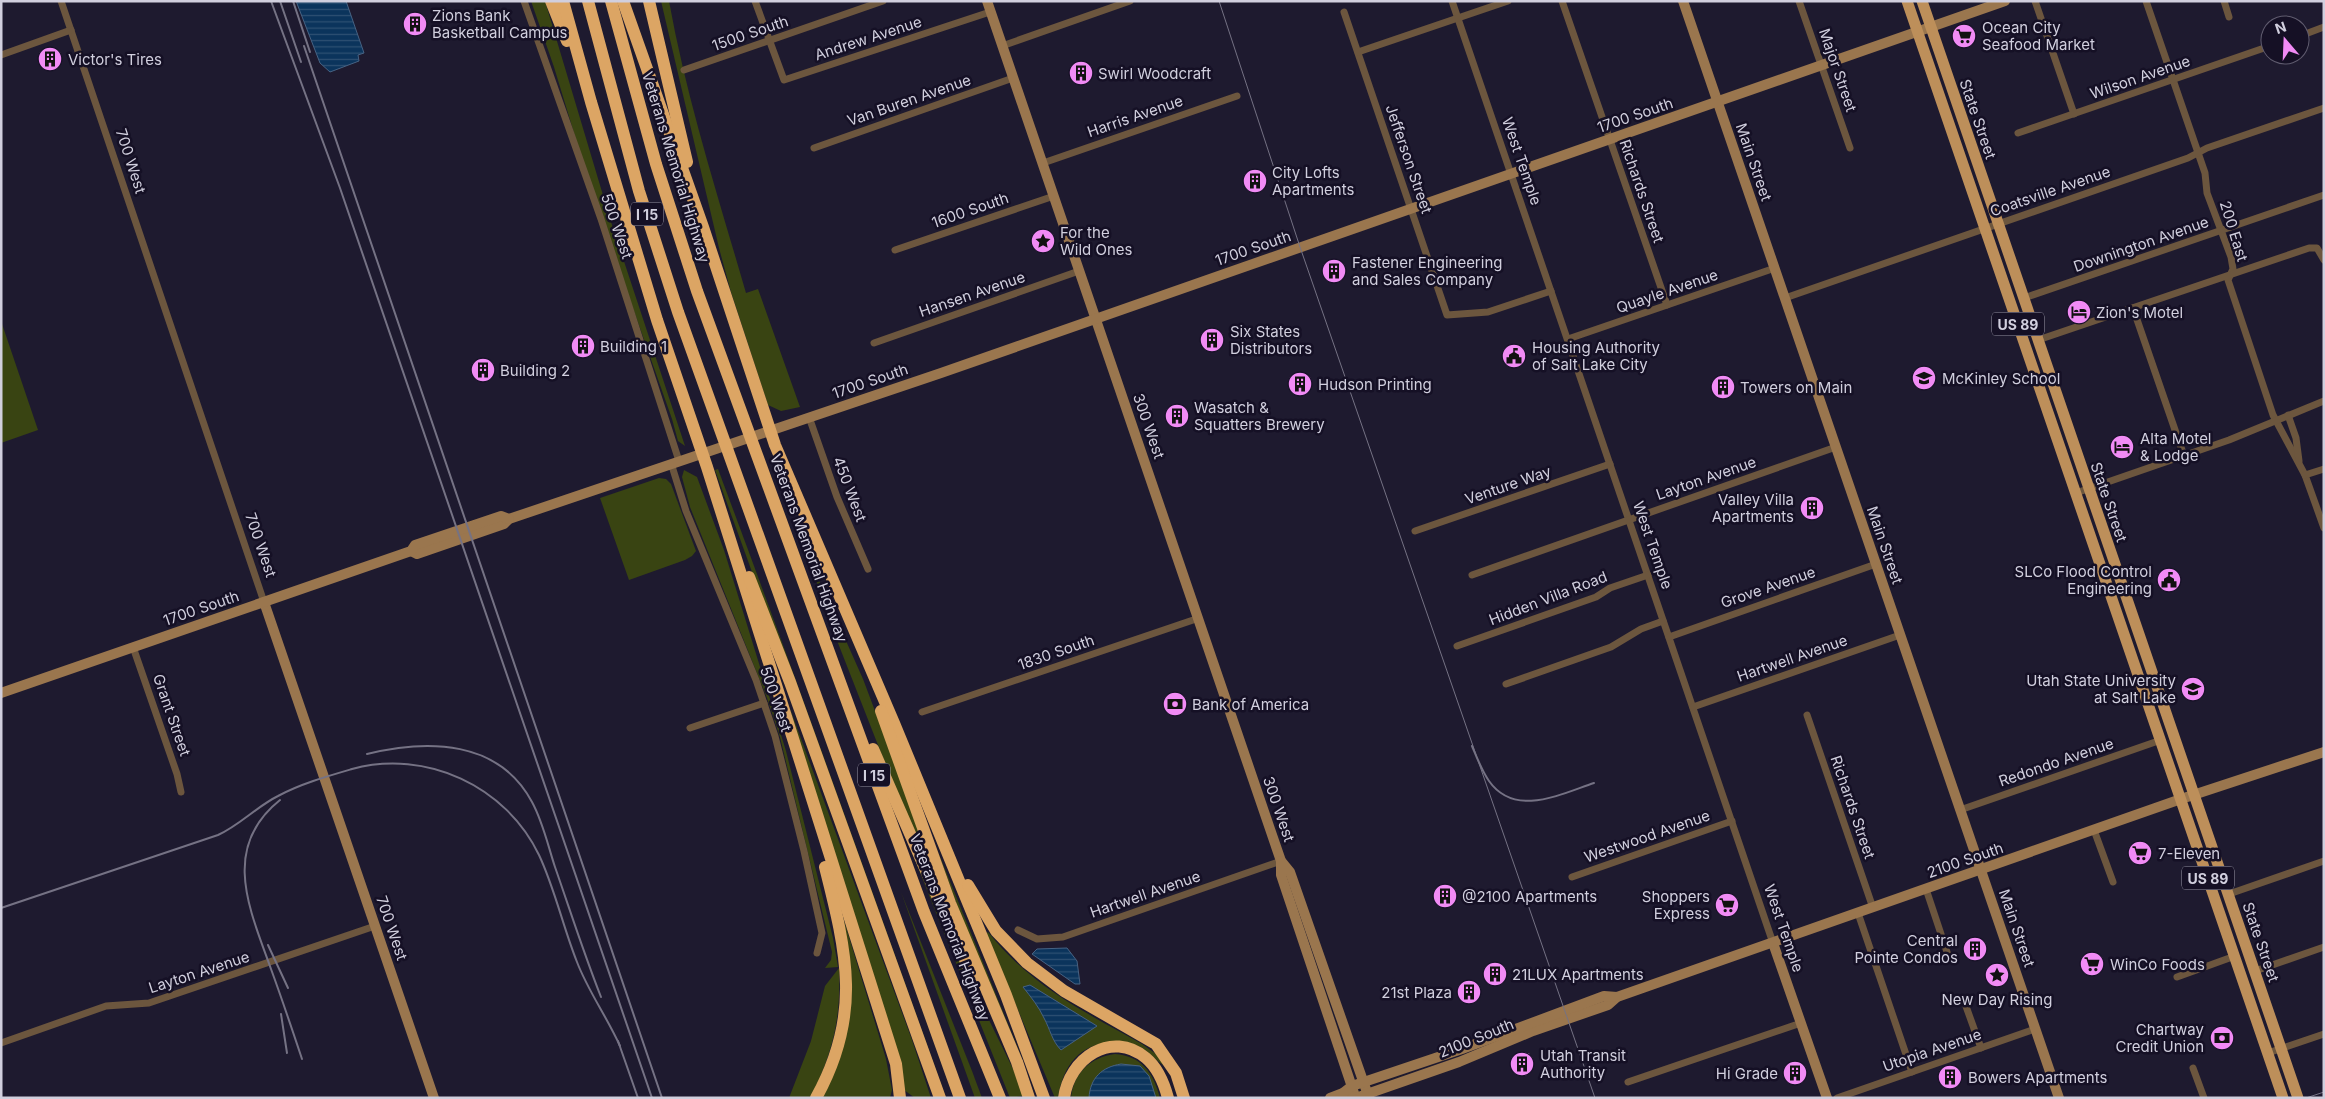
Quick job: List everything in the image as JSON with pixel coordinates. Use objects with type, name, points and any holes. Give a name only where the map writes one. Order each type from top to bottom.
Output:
[{"type":"highway","points":[[551,1],[591,102]]},
{"type":"highway","points":[[563,1],[656,320],[707,467],[896,1064],[900,1098]]},
{"type":"highway","name":"I 15","points":[[588,1],[639,191],[678,312],[960,1098]]},
{"type":"highway","name":"Veterans Memorial Highway","points":[[611,1],[659,173],[697,291],[924,912],[1000,1098]]},
{"type":"highway","points":[[623,1],[703,227],[775,445],[930,809],[1006,995],[1044,1098]]},
{"type":"highway","points":[[649,1],[703,227]]},
{"type":"highway","points":[[707,467],[790,682],[940,1098]]},
{"type":"highway","points":[[849,621],[916,814],[950,903],[1018,1062],[1027,1092]]},
{"type":"highway","points":[[822,632],[957,944],[1027,1092]]},
{"type":"highway","points":[[795,748],[839,921],[846,976],[847,1001],[840,1044],[831,1072],[816,1098]]},
{"type":"highway","points":[[930,809],[974,895],[996,931],[1027,964],[1064,991],[1156,1044],[1176,1073],[1184,1098]]},
{"type":"highway","points":[[1064,1098],[1068,1080],[1078,1063],[1093,1052],[1113,1047],[1130,1049],[1148,1060],[1162,1078],[1168,1098]]},
{"type":"main road","name":"State Street","points":[[1907,1],[2283,1098]]},
{"type":"main road","name":"State Street","points":[[1922,1],[2298,1095]]},
{"type":"main road","points":[[2235,956],[2243,960],[2254,990],[2258,996],[2264,998]]},
{"type":"street","name":"700 West","points":[[61,1],[434,1098]]},
{"type":"street","name":"500 West","points":[[524,1],[601,219],[675,462],[686,511],[764,703],[787,779],[811,881],[822,933],[817,953]]},
{"type":"street","points":[[755,1],[769,41]]},
{"type":"street","name":"1500 South","points":[[684,70],[883,1]]},
{"type":"street","name":"300 West","points":[[986,1],[1281,861],[1281,875],[1348,1090]]},
{"type":"street","points":[[1002,46],[1130,1]]},
{"type":"street","name":"West Temple","points":[[1452,1],[1773,943],[1829,1098]]},
{"type":"street","points":[[1358,52],[1508,1]]},
{"type":"street","name":"Richards Street","points":[[1562,1],[1667,305]]},
{"type":"street","name":"Main Street","points":[[1683,1],[2059,1098]]},
{"type":"street","name":"Major Street","points":[[1799,1],[1850,148]]},
{"type":"street","name":"1700 South","points":[[1,693],[411,551],[417,554],[504,524],[509,519],[1096,318],[2005,1]]},
{"type":"street","points":[[2035,1],[2074,114]]},
{"type":"street","name":"200 East","points":[[2146,1],[2205,173],[2208,193],[2231,257],[2233,269],[2228,280],[2276,421],[2305,475],[2324,528]]},
{"type":"street","points":[[2224,1],[2229,16]]},
{"type":"street","name":"Andrew Avenue","points":[[769,41],[784,80],[990,12]]},
{"type":"street","name":"Jefferson Street","points":[[1344,12],[1447,315],[1488,312],[1551,291]]},
{"type":"street","points":[[2310,32],[2324,27]]},
{"type":"street","points":[[1,54],[71,30]]},
{"type":"street","name":"Wilson Avenue","points":[[2018,133],[2260,50]]},
{"type":"street","name":"Van Buren Avenue","points":[[814,148],[1013,78]]},
{"type":"street","name":"Harris Avenue","points":[[1043,163],[1237,96]]},
{"type":"street","name":"Coatsville Avenue","points":[[1785,298],[2188,158],[2324,108]]},
{"type":"street","name":"Downington Avenue","points":[[2024,298],[2324,195]]},
{"type":"street","name":"1600 South","points":[[895,250],[1054,196]]},
{"type":"street","points":[[2038,340],[2309,248],[2317,248],[2324,260]]},
{"type":"street","name":"Quayle Avenue","points":[[1568,339],[1774,268]]},
{"type":"street","name":"Hansen Avenue","points":[[874,343],[1079,271]]},
{"type":"street","points":[[2133,308],[2184,456]]},
{"type":"street","points":[[2076,493],[2184,456],[2324,401]]},
{"type":"street","name":"200 East","points":[[2288,415],[2296,438],[2300,464]]},
{"type":"street","name":"450 West","points":[[809,417],[837,497],[868,569]]},
{"type":"street","name":"Layton Avenue","points":[[1472,575],[1836,447]]},
{"type":"street","name":"Venture Way","points":[[1415,531],[1610,464]]},
{"type":"street","points":[[2305,475],[2324,469]]},
{"type":"street","name":"Grove Avenue","points":[[1669,636],[1876,564]]},
{"type":"street","name":"Hidden Villa Road","points":[[1457,646],[1596,597],[1610,588],[1648,575]]},
{"type":"street","name":"1830 South","points":[[922,712],[1199,618]]},
{"type":"street","points":[[1506,684],[1611,647],[1641,628],[1663,621]]},
{"type":"street","name":"Hartwell Avenue","points":[[1693,707],[1900,635]]},
{"type":"street","name":"Grant Street","points":[[134,648],[177,774],[180,792]]},
{"type":"street","points":[[690,728],[764,703]]},
{"type":"street","name":"Richards Street","points":[[1807,715],[1873,908]]},
{"type":"street","name":"Redondo Avenue","points":[[1960,810],[2161,740]]},
{"type":"street","name":"2100 South","points":[[1348,1090],[1356,1098],[1368,1096],[1459,1062],[1534,1031],[1608,1005],[1617,998],[2181,799],[2324,752]]},
{"type":"street","name":"Westwood Avenue","points":[[1572,877],[1732,821]]},
{"type":"street","points":[[2094,830],[2112,882]]},
{"type":"street","name":"300 West","points":[[1281,861],[1290,872],[1368,1096]]},
{"type":"street","name":"Hartwell Avenue","points":[[1018,930],[1037,939],[1063,937],[1281,861]]},
{"type":"street","points":[[2229,894],[2324,861]]},
{"type":"street","points":[[1926,889],[1949,958]]},
{"type":"street","points":[[1858,913],[1912,1072]]},
{"type":"street","name":"Layton Avenue","points":[[1,1043],[106,1006],[149,1003],[375,926]]},
{"type":"street","points":[[2255,971],[2324,947]]},
{"type":"street","points":[[2177,977],[2235,956]]},
{"type":"street","name":"2100 South","points":[[1330,1098],[1364,1082],[1470,1046],[1604,996],[1617,998]]},
{"type":"street","points":[[1963,998],[1981,1048]]},
{"type":"street","points":[[1628,1082],[1801,1023]]},
{"type":"street","name":"Utopia Avenue","points":[[1829,1098],[1912,1072],[2036,1029]]},
{"type":"street","points":[[2268,1053],[2324,1034]]},
{"type":"street","points":[[2193,1068],[2204,1098]]},
{"type":"street","points":[[2283,1098],[2298,1095]]},
{"type":"green space","points":[[531,1],[545,1],[611,222],[685,446],[678,441],[672,419],[591,189],[554,67]]},
{"type":"green space","points":[[661,1],[669,1],[694,112],[746,293],[758,289],[800,407],[781,411],[768,405],[731,292],[719,248]]},
{"type":"green space","points":[[1,321],[38,430],[1,443]]},
{"type":"green space","points":[[718,469],[805,704],[946,1098],[943,1098],[715,470]]},
{"type":"green space","points":[[684,470],[697,477],[724,550],[786,751],[833,938],[838,967],[825,968],[831,960],[832,952],[780,737],[767,698],[690,507],[682,477]]},
{"type":"green space","points":[[659,478],[666,479],[671,484],[696,551],[685,560],[629,580],[600,498]]},
{"type":"green space","points":[[798,533],[863,679],[952,916],[896,791],[827,615],[822,595],[799,540]]},
{"type":"green space","points":[[789,706],[912,1040],[931,1098],[915,1098],[900,1087]]},
{"type":"green space","points":[[905,835],[969,979],[1014,1071],[1023,1096],[1010,1098]]},
{"type":"green space","points":[[936,847],[1025,1066],[969,938]]},
{"type":"green space","points":[[832,881],[886,1059],[892,1090],[890,1098],[821,1098],[845,1037]]},
{"type":"green space","points":[[901,892],[972,1071],[982,1098],[975,1098]]},
{"type":"green space","points":[[988,932],[1022,968],[1041,983],[1079,1009],[1142,1044],[1156,1054],[1165,1066],[1136,1045],[1106,1043],[1095,1045],[1077,1056],[1070,1064],[1058,1098],[1055,1098],[986,934]]},
{"type":"green space","points":[[839,968],[837,1020],[825,1065],[811,1098],[789,1098],[811,1041],[825,986]]},
{"type":"green space","points":[[1115,1054],[1132,1058],[1145,1067],[1154,1081],[1160,1098],[1071,1098],[1075,1081],[1085,1068],[1098,1059]]},
{"type":"water","points":[[296,1],[346,1],[364,53],[358,55],[359,61],[330,72],[320,63]]},
{"type":"water","points":[[1067,948],[1077,961],[1080,984],[1075,984],[1032,954],[1037,949]]},
{"type":"water","points":[[1030,985],[1097,1026],[1061,1050],[1053,1039],[1040,1010],[1023,987]]},
{"type":"water","points":[[1121,1064],[1140,1066],[1149,1076],[1156,1098],[1089,1098],[1092,1085],[1098,1075],[1108,1068]]},
{"type":"tram line","points":[[1219,1],[1300,247],[1595,1098]]},
{"type":"tram line","points":[[2306,1098],[2324,1092]]},
{"type":"railway","points":[[271,1],[340,188],[652,1098]]},
{"type":"railway","points":[[280,1],[301,62]]},
{"type":"railway","points":[[293,1],[310,52]]},
{"type":"railway","points":[[304,46],[662,1098]]},
{"type":"railway","points":[[367,754],[414,746],[460,749],[481,756],[501,766],[518,782],[532,802],[539,818],[601,997]]},
{"type":"railway","points":[[1472,746],[1489,781],[1500,792],[1512,798],[1525,801],[1539,800],[1567,793],[1594,783]]},
{"type":"railway","points":[[1,908],[218,835],[278,796],[324,777],[380,764],[408,764],[435,769],[461,779],[485,792],[506,810],[525,831],[545,868],[581,973],[620,1046]]},
{"type":"railway","points":[[280,800],[262,819],[250,838],[245,859],[245,880],[255,924],[302,1059]]},
{"type":"railway","points":[[268,945],[288,988]]},
{"type":"railway","points":[[281,1014],[287,1053]]},
{"type":"railway","points":[[618,1041],[638,1098]]},
{"type":"place","name":"Zions Bank Basketball Campus","points":[[415,24]]},
{"type":"place","name":"Ocean City Seafood Market","points":[[1964,36]]},
{"type":"place","name":"Victor's Tires","points":[[50,59]]},
{"type":"place","name":"Swirl Woodcraft","points":[[1081,73]]},
{"type":"place","name":"City Lofts Apartments","points":[[1255,181]]},
{"type":"place","name":"For the Wild Ones","points":[[1043,241]]},
{"type":"place","name":"Fastener Engineering and Sales Company","points":[[1334,271]]},
{"type":"place","name":"Zion's Motel","points":[[2079,312]]},
{"type":"place","name":"Six States Distributors","points":[[1212,340]]},
{"type":"place","name":"Building 1","points":[[583,346]]},
{"type":"place","name":"Housing Authority of Salt Lake City","points":[[1514,356]]},
{"type":"place","name":"Building 2","points":[[483,370]]},
{"type":"place","name":"McKinley School","points":[[1924,378]]},
{"type":"place","name":"Hudson Printing","points":[[1300,384]]},
{"type":"place","name":"Towers on Main","points":[[1723,387]]},
{"type":"place","name":"Wasatch & Squatters Brewery","points":[[1177,416]]},
{"type":"place","name":"Alta Motel & Lodge","points":[[2122,447]]},
{"type":"place","name":"Valley Villa Apartments","points":[[1812,508]]},
{"type":"place","name":"SLCo Flood Control Engineering","points":[[2169,580]]},
{"type":"place","name":"Utah State University at Salt Lake","points":[[2193,689]]},
{"type":"place","name":"Bank of America","points":[[1175,704]]},
{"type":"place","name":"7-Eleven","points":[[2140,853]]},
{"type":"place","name":"@2100 Apartments","points":[[1445,896]]},
{"type":"place","name":"Shoppers Express","points":[[1727,905]]},
{"type":"place","name":"Central Pointe Condos","points":[[1975,949]]},
{"type":"place","name":"WinCo Foods","points":[[2092,964]]},
{"type":"place","name":"21LUX Apartments","points":[[1495,974]]},
{"type":"place","name":"New Day Rising","points":[[1997,975]]},
{"type":"place","name":"21st Plaza","points":[[1469,992]]},
{"type":"place","name":"Chartway Credit Union","points":[[2222,1038]]},
{"type":"place","name":"Utah Transit Authority","points":[[1522,1064]]},
{"type":"place","name":"Hi Grade","points":[[1795,1073]]},
{"type":"place","name":"Bowers Apartments","points":[[1950,1077]]}]
